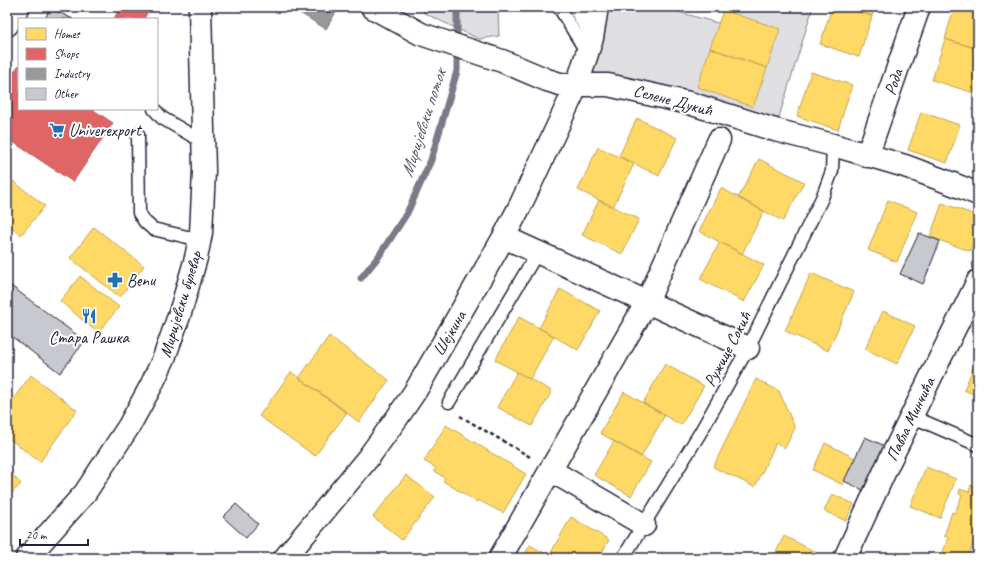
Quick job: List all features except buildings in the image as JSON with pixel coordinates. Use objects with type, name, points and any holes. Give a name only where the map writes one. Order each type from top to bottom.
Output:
[{"type":"street","points":[[7,25],[18,7]]},
{"type":"street","name":"Миријевски булевар","points":[[27,558],[85,493],[129,426],[148,393],[171,339],[200,240],[204,171],[200,7]]},
{"type":"street","name":"Селене Дукић","points":[[372,7],[421,34],[477,52],[547,80],[560,84],[608,85],[689,103],[775,130],[905,166],[978,194]]},
{"type":"street","name":"Шејкина","points":[[285,558],[368,458],[397,418],[423,377],[504,237],[576,85],[589,45],[597,7]]},
{"type":"street","name":"Рода","points":[[867,156],[919,7]]},
{"type":"street","points":[[500,558],[647,302],[719,140]]},
{"type":"street","points":[[504,237],[748,348]]},
{"type":"street","name":"Павла Минчића","points":[[845,558],[911,416],[978,281]]},
{"type":"street","points":[[550,470],[644,525]]},
{"type":"lane","points":[[558,7],[589,45]]},
{"type":"lane","points":[[574,7],[589,45]]},
{"type":"lane","points":[[155,110],[162,118],[203,142]]},
{"type":"lane","points":[[138,134],[139,213],[145,222],[153,229],[200,240]]},
{"type":"lane","name":"Ружице Сокић","points":[[623,558],[700,433],[748,348],[822,198],[832,172],[833,145]]},
{"type":"lane","points":[[449,402],[537,253]]},
{"type":"lane","points":[[911,416],[978,445]]},
{"type":"path","points":[[459,416],[526,455]]},
{"type":"shaded area","points":[[424,7],[498,7],[499,36],[479,39],[424,13]]},
{"type":"shaded area","points":[[597,7],[661,7],[721,24],[724,7],[813,7],[775,130],[577,85]]},
{"type":"waterway","name":"Миријевски поток","points":[[361,278],[379,256],[407,213],[431,160],[457,71],[457,7]]},
{"type":"place","name":"Univerexport","points":[[57,130]]},
{"type":"place","name":"Benu","points":[[115,280]]},
{"type":"place","name":"Стара Рашка","points":[[89,316]]}]
